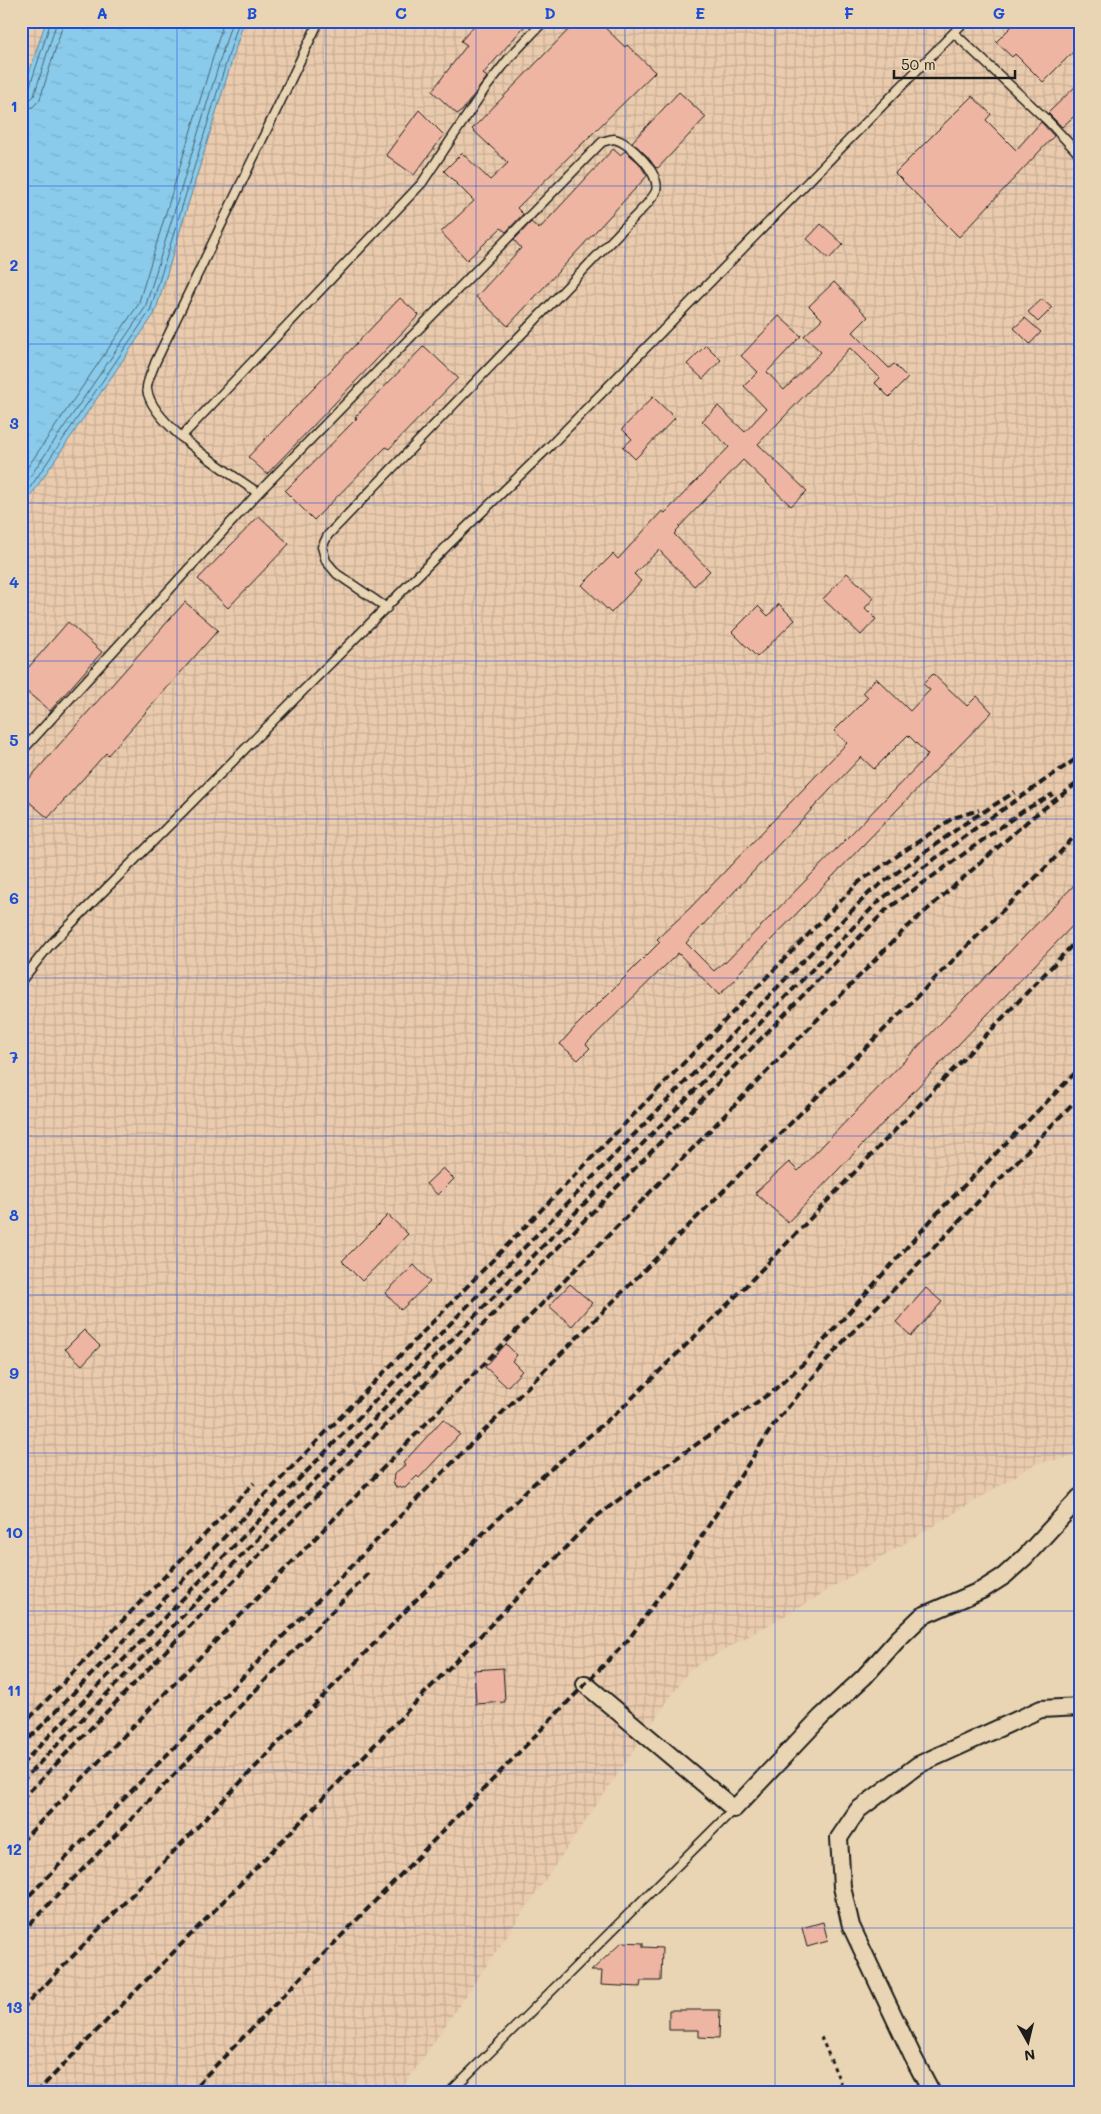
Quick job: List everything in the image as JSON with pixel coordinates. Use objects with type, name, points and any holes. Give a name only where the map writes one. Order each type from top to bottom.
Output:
[{"type":"street","points":[[586,1684],[734,1809],[821,1717],[864,1677],[898,1639],[922,1616],[982,1590],[1004,1576],[1025,1557],[1080,1496]]},
{"type":"street","points":[[932,2093],[909,2049],[852,1926],[842,1887],[839,1838],[858,1810],[918,1765],[1041,1709],[1080,1707]]},
{"type":"lane","points":[[258,493],[182,437],[156,413],[147,388],[155,364],[320,21]]},
{"type":"lane","points":[[182,437],[422,183],[484,90],[510,57],[544,21]]},
{"type":"lane","points":[[21,980],[49,946],[550,446],[965,21]]},
{"type":"lane","points":[[954,34],[1048,121],[1080,155]]},
{"type":"lane","points":[[21,752],[258,493],[602,142],[612,139],[624,144],[648,166],[655,178],[656,192],[647,204],[328,535],[322,546],[326,561],[338,574],[387,608]]},
{"type":"lane","points":[[449,2093],[734,1809]]},
{"type":"path","points":[[822,2037],[845,2093]]},
{"type":"shaded area","points":[[21,21],[1080,21],[1080,1455],[1035,1464],[807,1603],[689,1670],[399,2093],[21,2093]]},
{"type":"water","points":[[46,21],[244,21],[155,313],[21,510],[21,98]]},
{"type":"building","points":[[478,21],[529,21],[483,74],[487,77],[462,111],[457,114],[432,91],[467,45],[461,41]]},
{"type":"building","points":[[577,21],[598,21],[655,72],[517,208],[523,214],[506,232],[501,228],[467,260],[441,232],[474,201],[444,171],[462,153],[490,180],[508,163],[472,129]]},
{"type":"building","points":[[1017,21],[1080,21],[1080,45],[1043,82],[1015,54],[1012,57],[996,42]]},
{"type":"building","points":[[1080,82],[1080,111],[1062,127],[1048,113]]},
{"type":"building","points":[[679,92],[706,117],[658,168],[632,142]]},
{"type":"building","points":[[972,96],[991,114],[986,120],[1016,150],[1041,122],[1054,136],[959,237],[895,173]]},
{"type":"building","points":[[419,110],[444,135],[414,175],[386,155]]},
{"type":"building","points":[[613,149],[620,155],[625,151],[639,163],[647,176],[508,326],[476,297],[521,248],[514,240],[531,222],[539,229]]},
{"type":"building","points":[[821,224],[843,244],[829,259],[807,239]]},
{"type":"building","points":[[834,282],[868,317],[853,332],[889,368],[894,364],[908,378],[889,397],[875,383],[880,378],[850,348],[758,444],[807,491],[791,506],[743,460],[674,534],[710,571],[694,586],[659,550],[634,574],[641,581],[611,613],[582,585],[613,554],[618,559],[662,511],[665,513],[729,447],[702,421],[718,406],[745,432],[766,409],[744,386],[758,372],[741,356],[779,316],[801,336],[767,372],[784,390],[821,352],[804,336],[822,319],[809,306]]},
{"type":"building","points":[[400,298],[419,315],[267,474],[248,457]]},
{"type":"building","points":[[1042,299],[1052,308],[1038,322],[1028,312]]},
{"type":"building","points":[[1025,318],[1041,332],[1030,344],[1014,328]]},
{"type":"building","points":[[706,345],[721,360],[703,379],[687,364]]},
{"type":"building","points":[[424,346],[458,378],[389,449],[386,447],[314,520],[285,491]]},
{"type":"building","points":[[653,397],[675,418],[635,459],[623,447],[632,439],[622,429]]},
{"type":"building","points":[[259,516],[289,544],[228,608],[198,579]]},
{"type":"building","points":[[847,573],[874,598],[865,608],[876,619],[861,635],[823,599]]},
{"type":"building","points":[[185,602],[218,630],[108,755],[106,753],[48,818],[21,795],[21,788]]},
{"type":"building","points":[[779,604],[795,620],[757,657],[732,632],[758,606],[768,616]]},
{"type":"building","points":[[68,622],[102,652],[50,711],[21,687],[21,676]]},
{"type":"building","points":[[933,674],[967,706],[977,696],[992,712],[737,975],[738,977],[719,995],[678,953],[586,1044],[590,1048],[578,1060],[560,1044],[660,942],[657,939],[690,908],[847,743],[834,731],[868,697],[863,692],[876,678],[910,711],[930,690],[923,684]],"holes":[[[908,735],[928,755],[725,963],[714,971],[686,943],[861,757],[874,769]]]},
{"type":"building","points":[[1080,879],[1080,918],[788,1222],[755,1193],[789,1162],[798,1171]]},
{"type":"building","points":[[443,1168],[454,1179],[438,1195],[426,1184]]},
{"type":"building","points":[[388,1215],[408,1234],[362,1281],[342,1261]]},
{"type":"building","points":[[414,1265],[430,1282],[401,1310],[385,1293]]},
{"type":"building","points":[[570,1284],[592,1303],[572,1326],[549,1306]]},
{"type":"building","points":[[926,1288],[942,1302],[911,1336],[896,1322]]},
{"type":"building","points":[[84,1330],[100,1346],[82,1365],[65,1349]]},
{"type":"building","points":[[506,1344],[517,1355],[512,1361],[522,1371],[507,1387],[485,1367]]},
{"type":"building","points":[[443,1419],[460,1434],[419,1478],[417,1476],[405,1488],[396,1487],[393,1482],[394,1474],[405,1465],[403,1463]]},
{"type":"building","points":[[503,1668],[505,1702],[476,1704],[474,1670]]},
{"type":"building","points":[[823,1922],[828,1941],[807,1947],[802,1928]]},
{"type":"building","points":[[622,1942],[643,1943],[643,1947],[662,1948],[661,1981],[641,1981],[640,1987],[601,1985],[602,1971],[591,1971]]},
{"type":"building","points":[[669,2010],[720,2010],[719,2038],[699,2037],[699,2030],[669,2030]]},
{"type":"railway","points":[[21,1782],[879,901],[973,830],[1080,756]]},
{"type":"railway","points":[[21,1842],[904,930],[1030,819],[1080,781]]},
{"type":"railway","points":[[21,1765],[870,892],[964,824],[1015,792]]},
{"type":"railway","points":[[21,1800],[886,910],[1023,811],[1053,794]]},
{"type":"railway","points":[[21,1747],[859,882],[953,818],[979,810]]},
{"type":"railway","points":[[21,1904],[461,1454],[1056,857],[1080,830]]},
{"type":"railway","points":[[21,2010],[418,1598],[530,1487],[623,1407],[740,1292],[1080,937]]},
{"type":"railway","points":[[36,2093],[592,1520],[638,1485],[773,1391],[803,1364],[941,1209],[1080,1068]]},
{"type":"railway","points":[[189,2093],[628,1640],[689,1556],[774,1424],[840,1345],[1080,1096]]},
{"type":"railway","points":[[21,1727],[254,1483]]},
{"type":"railway","points":[[21,1933],[369,1573]]}]
